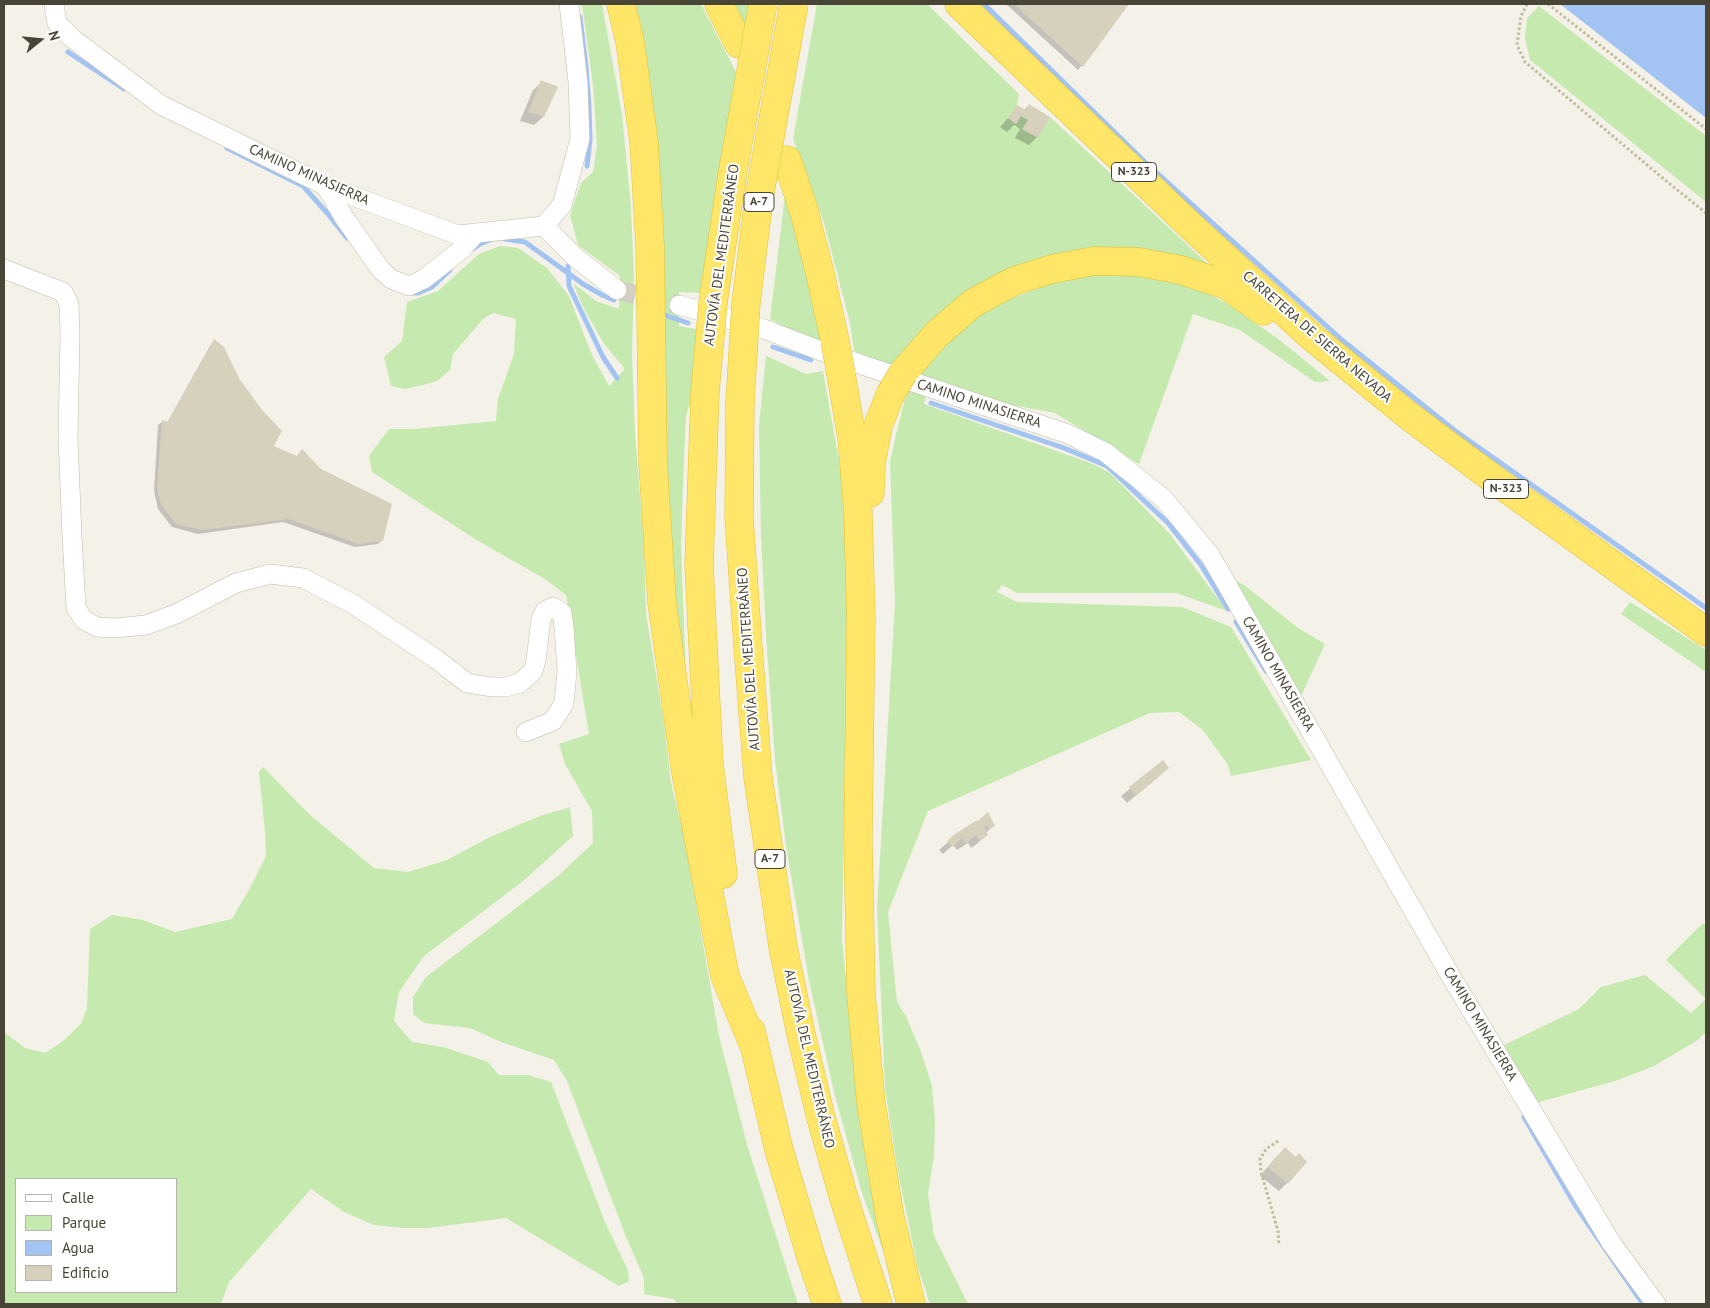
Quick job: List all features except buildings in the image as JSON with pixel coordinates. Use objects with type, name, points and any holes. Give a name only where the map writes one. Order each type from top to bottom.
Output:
[{"type":"highway","points":[[620,4],[630,42],[644,142],[650,246],[653,463],[662,603],[686,772],[725,976],[755,1048]]},
{"type":"highway","points":[[719,4],[739,44]]},
{"type":"highway","name":"AUTOVÍA DEL MEDITERRÁNEO","points":[[763,4],[730,185],[713,303],[705,392],[699,566],[709,764],[735,954],[779,1150],[827,1304]]},
{"type":"highway","name":"AUTOVÍA DEL MEDITERRÁNEO","points":[[794,4],[759,198],[746,303],[740,402],[739,518],[758,777],[783,947],[821,1118],[845,1202],[878,1304]]},
{"type":"highway","name":"CARRETERA DE SIERRA NEVADA","points":[[959,4],[1195,230],[1312,337],[1409,416],[1491,478],[1706,632]]},
{"type":"highway","points":[[787,160],[804,211],[818,264],[835,341],[852,438],[861,605],[858,847],[861,993],[871,1103],[890,1217],[911,1304]]},
{"type":"highway","points":[[861,605],[870,565],[871,464],[878,426],[897,384],[936,335],[973,303],[1014,281],[1052,269],[1094,262],[1139,262],[1181,270],[1226,285],[1263,311],[1312,337]]},
{"type":"street","name":"CAMINO MINASIERRA","points":[[54,4],[57,23],[73,39],[161,105],[326,186],[458,235],[544,226]]},
{"type":"street","points":[[569,4],[578,82],[580,139],[562,205],[544,226],[575,257],[617,290]]},
{"type":"street","points":[[326,186],[343,216],[381,270],[390,279],[409,286],[424,279],[462,248],[476,233]]},
{"type":"street","points":[[4,269],[63,292],[69,304],[68,438],[72,536],[76,608],[84,620],[97,627],[115,628],[146,625],[176,614],[236,583],[270,574],[303,578],[353,604],[436,659],[467,683],[506,687],[520,682],[533,671],[541,619],[545,610],[553,607],[562,613],[564,627],[567,672],[564,703],[553,721],[526,732]]},
{"type":"street","name":"CAMINO MINASIERRA","points":[[679,305],[764,329],[821,351],[1068,434],[1105,452],[1164,499],[1210,555],[1458,988],[1612,1244],[1656,1304]]},
{"type":"path","points":[[1528,4],[1521,16],[1517,45],[1525,62],[1706,213]]},
{"type":"path","points":[[1548,4],[1706,129]]},
{"type":"path","points":[[1278,1142],[1266,1149],[1260,1159],[1278,1231],[1278,1245]]},
{"type":"green space","points":[[582,4],[602,4],[622,114],[631,208],[634,274],[632,354],[635,434],[644,546],[646,613],[664,723],[671,783],[685,840],[719,1036],[748,1148],[798,1304],[679,1304],[673,1299],[644,1294],[644,1278],[626,1237],[567,1081],[554,1060],[501,1042],[470,1028],[424,1023],[413,1014],[413,997],[426,977],[558,876],[593,843],[592,811],[565,764],[559,744],[589,734],[566,595],[545,579],[475,539],[372,472],[369,456],[389,429],[414,429],[496,421],[498,399],[514,354],[516,319],[493,313],[483,319],[453,354],[450,370],[437,381],[405,389],[391,386],[384,357],[402,341],[407,302],[438,291],[479,254],[500,246],[518,248],[547,268],[569,296],[592,355],[609,386],[625,369],[604,344],[584,309],[573,283],[596,301],[619,309],[620,276],[578,245],[570,215],[581,183],[593,172],[597,146],[593,85]]},
{"type":"green space","points":[[634,4],[701,4],[737,74],[727,127],[703,293],[679,292],[679,326],[701,330],[694,390],[686,416],[684,458],[681,545],[687,705],[668,566],[660,188],[657,136],[646,59]]},
{"type":"green space","points":[[734,4],[751,4],[746,29]]},
{"type":"green space","points":[[817,4],[927,4],[1019,94],[1017,105],[1008,118],[1016,124],[1021,116],[1028,120],[1023,129],[1038,137],[1050,117],[1210,266],[1171,255],[950,305],[930,321],[904,350],[892,367],[854,351],[850,323],[824,223],[793,139]]},
{"type":"green space","points":[[1539,6],[1706,136],[1706,202],[1530,60],[1525,38],[1527,18]]},
{"type":"green space","points":[[786,187],[828,349],[770,319]]},
{"type":"green space","points":[[1098,274],[1137,274],[1198,288],[1233,307],[1281,341],[1330,381],[1315,382],[1240,330],[1193,314],[1139,464],[1055,413],[1006,404],[916,377],[933,353],[971,319],[1007,300],[1053,283]]},
{"type":"green space","points":[[766,356],[806,374],[823,371],[841,472],[846,553],[847,611],[842,939],[857,1091],[885,1256],[861,1190],[834,1092],[809,981],[786,846],[775,760],[761,537],[759,425]]},
{"type":"green space","points":[[908,389],[926,397],[924,404],[1093,464],[1110,473],[1169,533],[1227,611],[1176,593],[1017,593],[1002,585],[997,592],[1017,602],[1182,607],[1231,627],[1311,760],[1231,776],[1228,765],[1203,730],[1179,712],[1150,713],[928,811],[888,912],[897,1002],[906,1016],[921,1052],[932,1086],[935,1121],[934,1155],[928,1194],[934,1236],[968,1304],[930,1304],[917,1265],[897,1167],[885,1088],[877,909],[895,603],[890,461]]},
{"type":"green space","points":[[1236,581],[1244,585],[1298,628],[1325,644],[1301,696]]},
{"type":"green space","points":[[1630,602],[1706,650],[1706,672],[1621,614]]},
{"type":"green space","points":[[263,767],[310,815],[374,868],[408,872],[447,860],[490,837],[540,816],[570,807],[573,836],[522,882],[424,956],[399,992],[394,1021],[412,1042],[443,1047],[488,1062],[499,1075],[528,1075],[551,1082],[605,1222],[628,1270],[629,1281],[619,1286],[506,1218],[428,1228],[374,1225],[344,1212],[311,1189],[229,1282],[221,1304],[4,1304],[4,1032],[25,1048],[45,1053],[62,1042],[81,1024],[87,1008],[90,929],[112,915],[143,920],[175,932],[232,919],[266,856],[259,772]]},
{"type":"green space","points":[[1703,923],[1706,925],[1706,999],[1666,960]]},
{"type":"green space","points":[[1645,975],[1691,1013],[1706,999],[1706,1032],[1698,1040],[1654,1066],[1618,1080],[1536,1103],[1504,1045],[1579,1009],[1601,987]]},
{"type":"water","points":[[1560,4],[1706,4],[1706,118]]},
{"type":"waterway","points":[[984,4],[1145,162],[1342,340],[1454,430],[1706,608]]},
{"type":"waterway","points":[[580,17],[589,106],[590,140],[587,166]]},
{"type":"waterway","points":[[68,52],[124,89]]},
{"type":"waterway","points":[[227,148],[303,186],[347,238]]},
{"type":"waterway","points":[[473,249],[492,239]]},
{"type":"waterway","points":[[505,239],[525,242],[583,284],[614,300]]},
{"type":"waterway","points":[[568,266],[569,286],[603,357],[617,378]]},
{"type":"waterway","points":[[411,293],[418,293],[432,287],[450,270]]},
{"type":"waterway","points":[[662,314],[688,323]]},
{"type":"waterway","points":[[773,347],[811,360]]},
{"type":"waterway","points":[[931,403],[1064,448],[1107,466],[1168,523],[1201,565],[1228,609]]},
{"type":"waterway","points":[[1236,622],[1266,671]]},
{"type":"waterway","points":[[1524,1117],[1575,1205],[1643,1304]]},
{"type":"tunnel","points":[[617,290],[679,305]]}]
